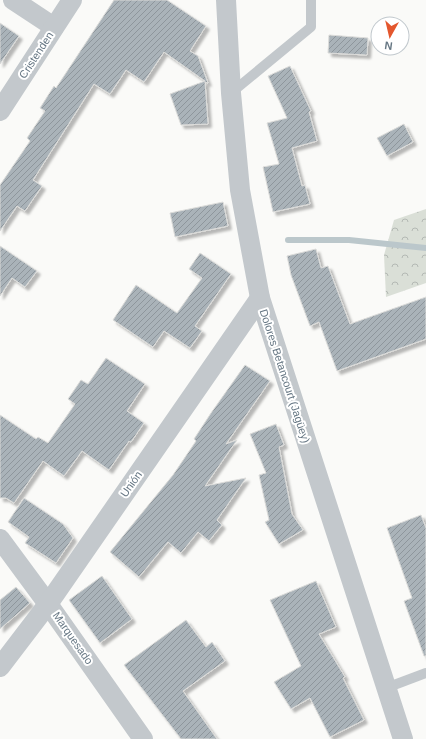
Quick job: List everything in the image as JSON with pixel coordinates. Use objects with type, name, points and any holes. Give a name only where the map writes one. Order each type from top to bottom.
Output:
[{"type":"street","points":[[13,0],[54,27]]},
{"type":"street","name":"Cristenden","points":[[0,111],[72,0]]},
{"type":"street","name":"Dolores Betancourt (Jagüey)","points":[[226,0],[231,93],[240,190],[260,298],[403,739]]},
{"type":"street","name":"Unión","points":[[0,667],[48,604],[260,298]]},
{"type":"street","name":"Marquesado","points":[[0,539],[48,604],[143,739]]},
{"type":"lane","points":[[231,93],[312,27],[311,0]]},
{"type":"lane","points":[[386,688],[426,673]]},
{"type":"green space","points":[[426,209],[426,283],[386,297],[384,255],[394,220]]},
{"type":"building","points":[[114,0],[167,0],[206,26],[190,51],[198,56],[208,83],[205,82],[208,124],[181,125],[170,94],[205,81],[164,52],[144,82],[126,70],[110,94],[94,84],[33,180],[42,186],[25,211],[17,206],[0,231],[0,185],[30,141],[27,138],[45,111],[40,108],[54,86],[56,88]]},
{"type":"building","points":[[0,23],[19,36],[0,64]]},
{"type":"building","points":[[329,35],[368,38],[367,55],[328,53]]},
{"type":"building","points":[[290,66],[311,111],[309,112],[317,141],[292,148],[302,186],[305,185],[310,204],[273,212],[263,167],[279,164],[267,123],[287,118],[268,76]]},
{"type":"building","points":[[404,124],[413,142],[387,156],[377,138]]},
{"type":"building","points":[[223,202],[228,226],[175,237],[170,213]]},
{"type":"building","points":[[0,246],[37,271],[25,287],[12,278],[0,296]]},
{"type":"building","points":[[316,249],[321,268],[328,266],[350,324],[426,297],[426,339],[337,371],[319,322],[310,326],[291,275],[287,256]]},
{"type":"building","points":[[200,253],[231,274],[195,326],[202,331],[190,348],[164,331],[153,347],[113,320],[136,285],[177,313],[202,278],[189,269]]},
{"type":"building","points":[[106,358],[145,384],[127,411],[144,423],[131,442],[129,441],[109,470],[82,451],[64,476],[43,461],[14,503],[6,498],[0,498],[0,415],[36,439],[38,437],[48,443],[75,404],[68,399],[81,380],[88,384]]},
{"type":"building","points":[[245,365],[270,381],[226,444],[237,440],[205,486],[246,478],[217,520],[222,525],[209,541],[198,532],[181,553],[168,542],[139,577],[110,552],[173,475],[196,441],[194,439],[211,413]]},
{"type":"building","points":[[276,424],[284,445],[279,447],[292,514],[303,530],[279,544],[265,522],[269,520],[259,475],[266,473],[250,434]]},
{"type":"building","points":[[24,498],[63,524],[73,538],[56,563],[25,543],[29,537],[8,522]]},
{"type":"building","points":[[421,515],[426,528],[426,656],[424,656],[404,601],[412,598],[387,528]]},
{"type":"building","points":[[102,576],[132,619],[100,643],[69,600]]},
{"type":"building","points":[[316,581],[336,627],[319,634],[345,677],[343,678],[364,720],[330,737],[310,698],[291,709],[274,682],[301,666],[270,600]]},
{"type":"building","points":[[16,587],[30,603],[0,629],[0,600]]},
{"type":"building","points":[[186,620],[206,647],[212,642],[225,661],[183,691],[217,739],[181,739],[124,665]]},
{"type":"waterway","points":[[288,240],[349,240],[426,248]]}]
